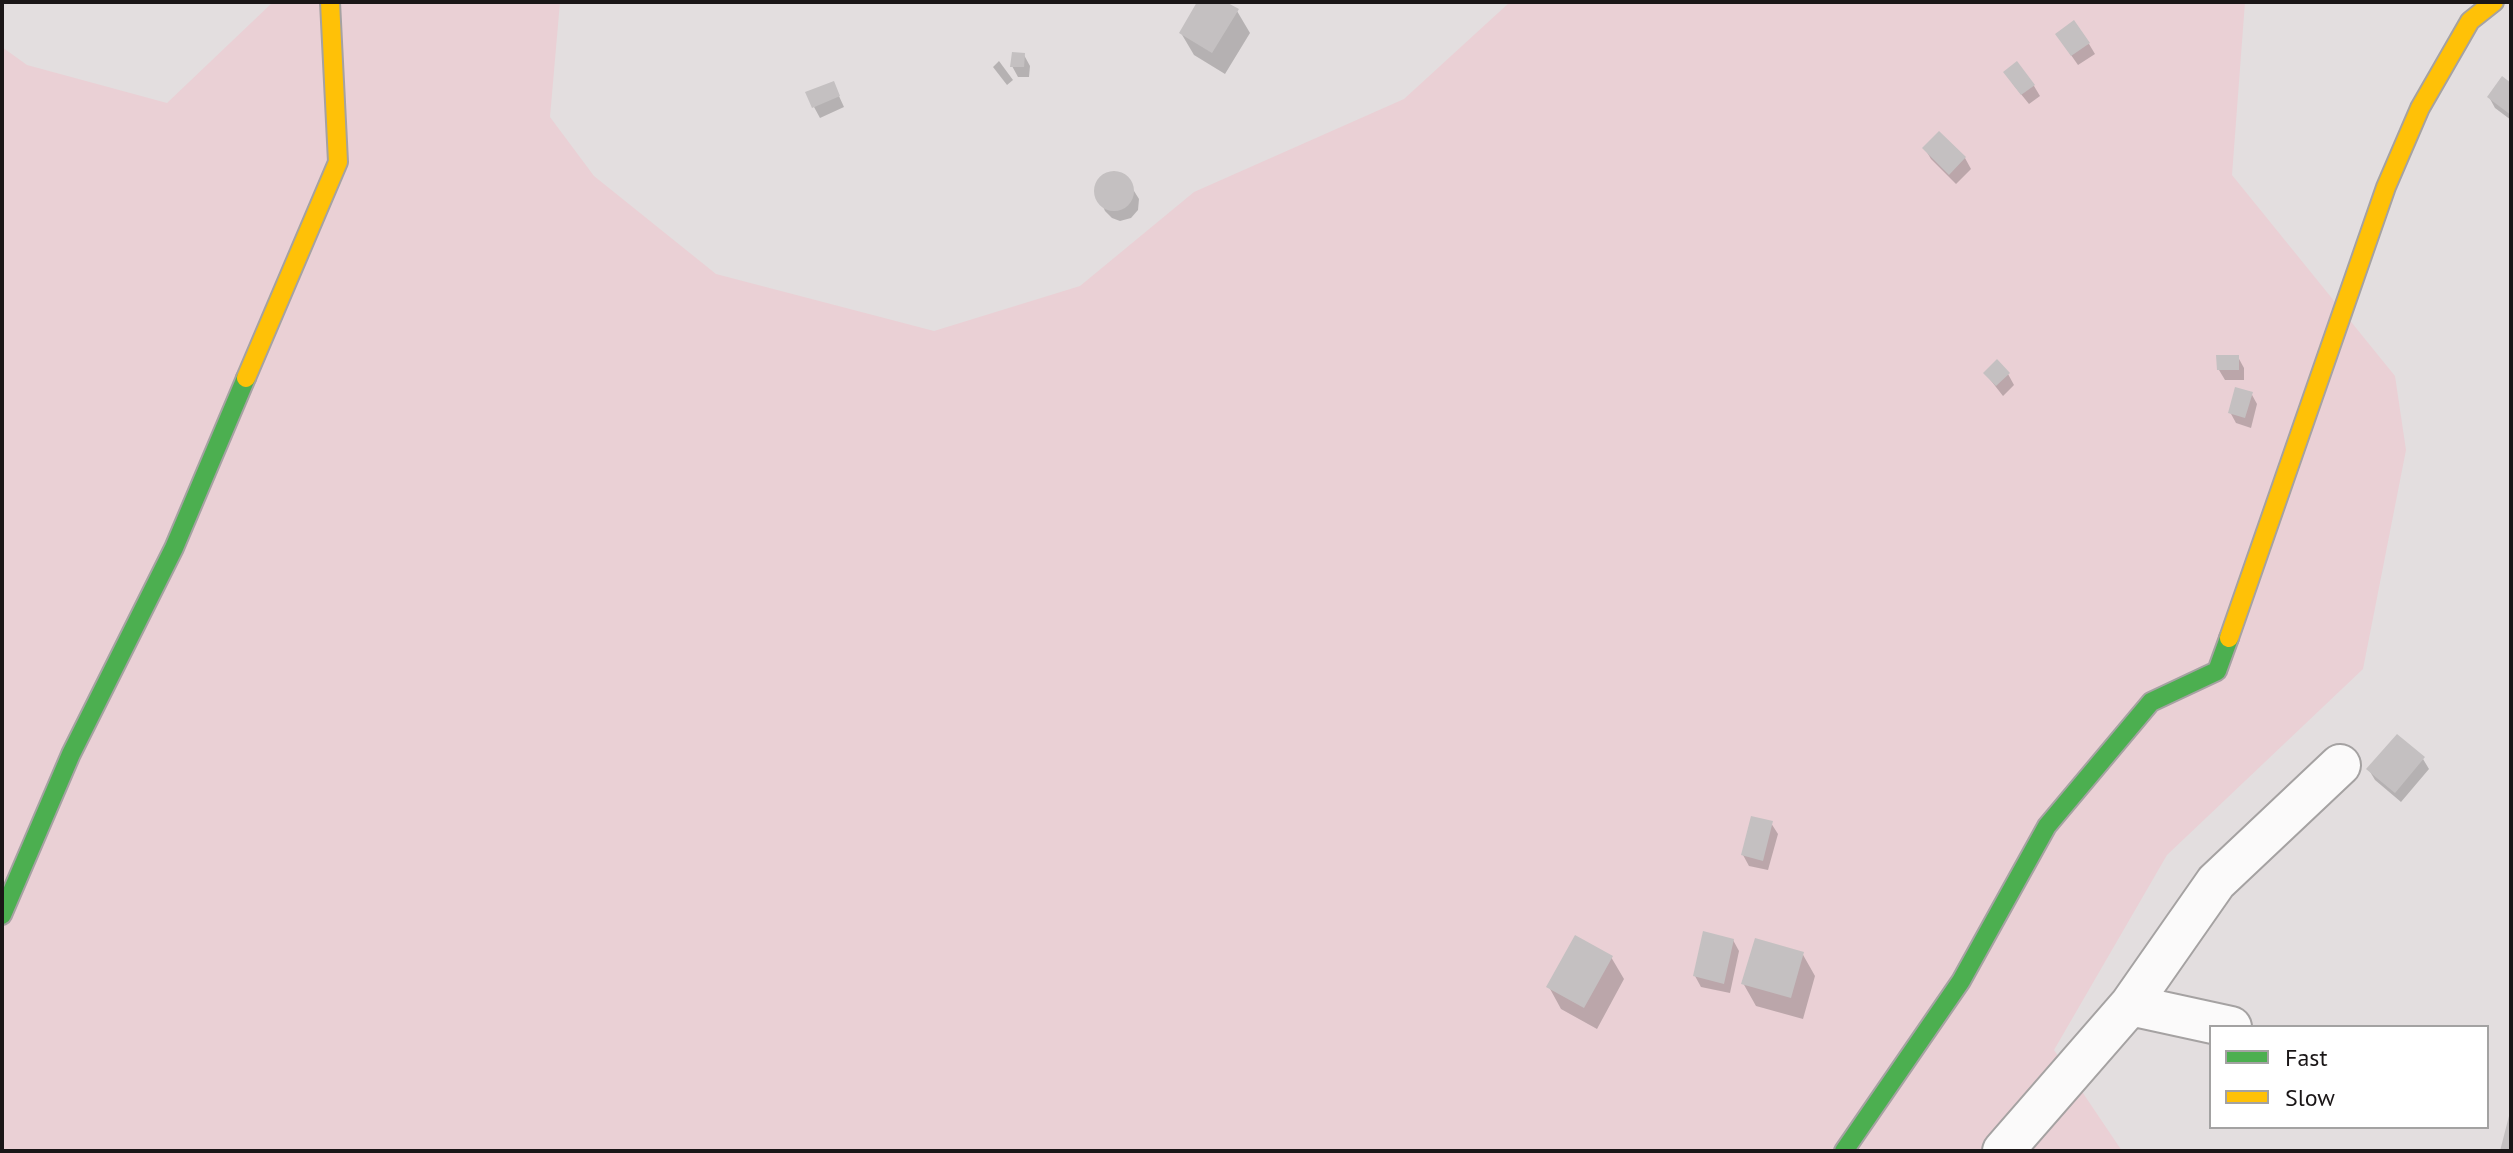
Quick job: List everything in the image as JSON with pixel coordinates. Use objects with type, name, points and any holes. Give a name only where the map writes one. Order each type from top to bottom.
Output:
[{"type":"street","points":[[2,915],[71,754],[174,548],[338,162],[330,2]]},
{"type":"street","points":[[1844,1151],[1961,981],[2047,826],[2151,702],[2217,671],[2386,187],[2420,108],[2470,21],[2494,2]]},
{"type":"street","points":[[2003,1151],[2130,1005],[2216,882],[2340,765]]},
{"type":"street","points":[[2130,1005],[2222,1025]]},
{"type":"shaded area","points":[[273,2],[560,2],[550,117],[594,176],[716,274],[934,331],[1080,286],[1194,192],[1404,99],[1510,2],[2245,2],[2232,175],[2395,376],[2406,450],[2363,669],[2167,855],[2054,1050],[2122,1151],[2,1151],[2,47],[27,65],[167,103]]},
{"type":"building","points":[[1197,2],[1226,2],[1239,9],[1212,53],[1179,33]]},
{"type":"building","points":[[2074,20],[2090,43],[2071,56],[2055,34]]},
{"type":"building","points":[[1012,52],[1025,53],[1024,67],[1010,67]]},
{"type":"building","points":[[2017,61],[2035,85],[2021,95],[2003,72]]},
{"type":"building","points":[[2502,76],[2511,83],[2511,115],[2487,97]]},
{"type":"building","points":[[834,81],[840,96],[812,108],[805,92]]},
{"type":"building","points":[[1939,131],[1966,157],[1949,175],[1922,148]]},
{"type":"building","points":[[1114,171],[1128,177],[1134,191],[1128,205],[1114,211],[1100,205],[1094,191],[1100,177]]},
{"type":"building","points":[[2216,355],[2239,355],[2239,370],[2217,370]]},
{"type":"building","points":[[1997,359],[2010,373],[1996,386],[1983,373]]},
{"type":"building","points":[[2235,387],[2253,392],[2245,418],[2228,413]]},
{"type":"building","points":[[2397,734],[2425,757],[2395,793],[2366,769]]},
{"type":"building","points":[[1751,816],[1773,821],[1763,861],[1741,855]]},
{"type":"building","points":[[1703,931],[1734,939],[1724,984],[1693,976]]},
{"type":"building","points":[[1575,935],[1613,956],[1584,1008],[1546,987]]},
{"type":"building","points":[[1755,938],[1804,952],[1791,998],[1741,984]]},
{"type":"building","points":[[2510,1112],[2511,1151],[2500,1151]]},
{"type":"traffic: fast","points":[[2,915],[71,754],[174,548],[246,378]]},
{"type":"traffic: fast","points":[[1844,1151],[1961,981],[2047,826],[2151,702],[2217,671],[2229,638]]},
{"type":"traffic: slow","points":[[246,378],[338,162],[330,2]]},
{"type":"traffic: slow","points":[[2229,638],[2386,187],[2420,108],[2470,21],[2494,2]]}]
